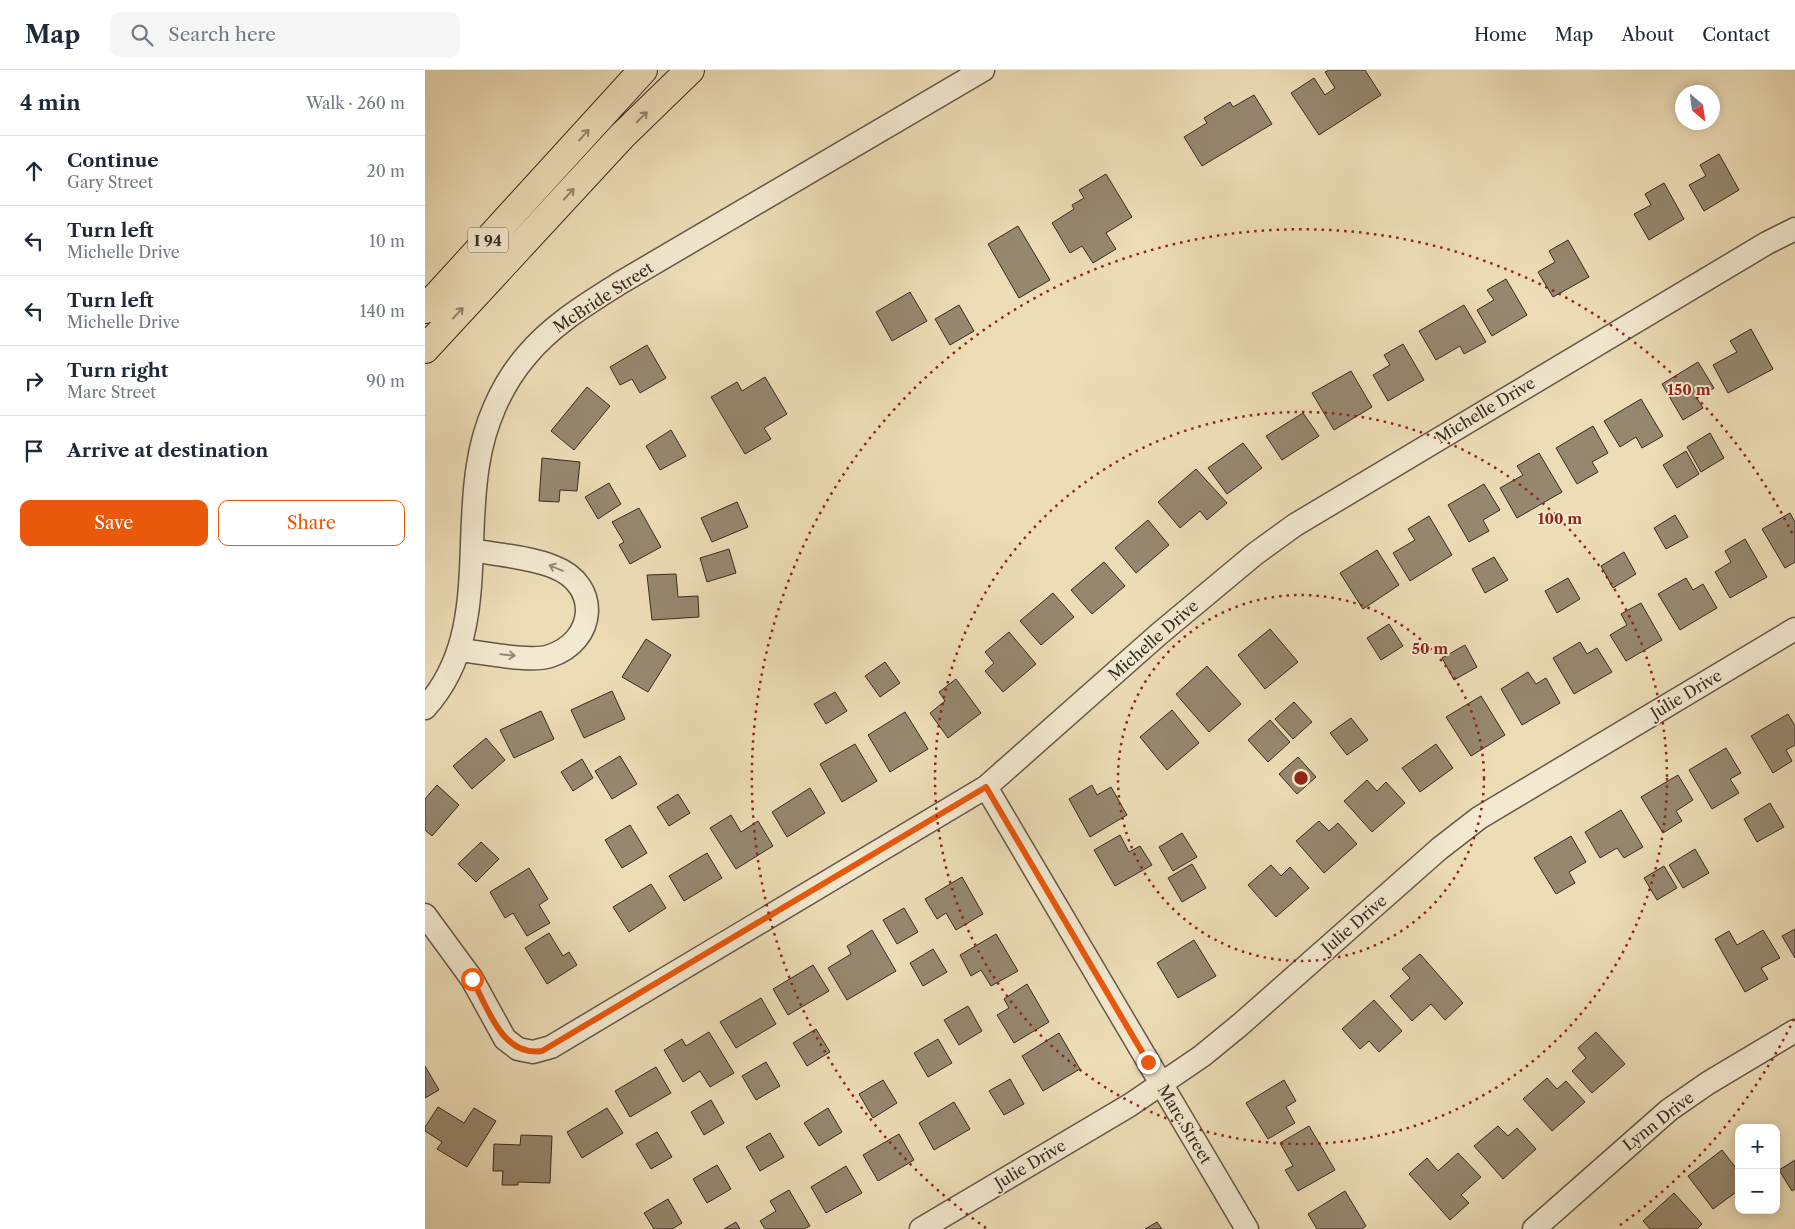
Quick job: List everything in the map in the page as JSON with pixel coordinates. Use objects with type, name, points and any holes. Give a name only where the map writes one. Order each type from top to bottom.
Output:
[{"type":"highway","name":"I 94","points":[[425,309],[643,70]]},
{"type":"highway","points":[[425,349],[623,136],[690,70]]},
{"type":"street","name":"McBride Street","points":[[425,708],[449,674],[459,650],[469,608],[478,465],[493,410],[509,380],[526,355],[547,333],[572,314],[620,283],[983,70]]},
{"type":"street","name":"Michelle Drive","points":[[425,915],[472,979],[505,1039],[518,1048],[533,1052],[551,1047],[986,787],[1166,628],[1255,554],[1295,525],[1691,288],[1795,229]]},
{"type":"street","points":[[459,650],[535,658],[549,656],[573,644],[587,622],[587,603],[583,592],[567,574],[554,566],[472,550]]},
{"type":"street","name":"Julie Drive","points":[[921,1229],[1161,1085],[1241,1024],[1439,849],[1479,818],[1795,629]]},
{"type":"street","name":"Marc Street","points":[[986,787],[1247,1229]]},
{"type":"street","name":"Lynn Drive","points":[[1534,1229],[1669,1110],[1708,1083],[1795,1031]]},
{"type":"building","points":[[1329,70],[1365,70],[1381,95],[1319,135],[1291,93],[1314,78],[1325,95],[1335,88],[1325,72]]},
{"type":"building","points":[[1254,95],[1272,124],[1202,166],[1184,137],[1207,123],[1204,118],[1230,102],[1233,107]]},
{"type":"building","points":[[1719,154],[1739,190],[1704,211],[1689,185],[1706,176],[1700,165]]},
{"type":"building","points":[[1106,174],[1132,217],[1106,233],[1116,249],[1093,263],[1082,246],[1070,253],[1052,223],[1074,209],[1072,205],[1084,198],[1079,190]]},
{"type":"building","points":[[1664,183],[1684,219],[1649,240],[1634,214],[1651,205],[1645,194]]},
{"type":"building","points":[[1018,226],[1050,280],[1019,298],[988,244]]},
{"type":"building","points":[[1568,240],[1589,277],[1553,297],[1538,272],[1555,262],[1549,251]]},
{"type":"building","points":[[1506,279],[1527,315],[1492,336],[1477,310],[1494,300],[1487,290]]},
{"type":"building","points":[[910,292],[927,321],[892,341],[876,312]]},
{"type":"building","points":[[959,305],[974,331],[950,345],[935,319]]},
{"type":"building","points":[[1464,305],[1486,342],[1464,354],[1460,346],[1436,360],[1419,331]]},
{"type":"building","points":[[1751,329],[1773,369],[1728,393],[1713,365],[1737,352],[1730,341]]},
{"type":"building","points":[[1403,344],[1424,380],[1388,401],[1373,375],[1390,365],[1384,355]]},
{"type":"building","points":[[647,345],[666,378],[640,393],[632,379],[620,385],[610,367]]},
{"type":"building","points":[[1698,362],[1714,388],[1697,398],[1703,408],[1683,420],[1662,384]]},
{"type":"building","points":[[1351,371],[1372,407],[1334,430],[1312,393]]},
{"type":"building","points":[[765,377],[787,414],[764,428],[771,439],[745,454],[711,397],[737,382],[742,391]]},
{"type":"building","points":[[587,387],[610,406],[574,450],[551,431]]},
{"type":"building","points":[[1641,399],[1663,436],[1642,448],[1636,437],[1620,447],[1604,421]]},
{"type":"building","points":[[1303,413],[1319,436],[1282,460],[1266,436]]},
{"type":"building","points":[[1593,426],[1608,453],[1592,462],[1598,472],[1577,484],[1556,448]]},
{"type":"building","points":[[671,430],[686,456],[660,470],[646,446]]},
{"type":"building","points":[[1710,433],[1724,458],[1701,472],[1687,447]]},
{"type":"building","points":[[1243,443],[1262,468],[1227,494],[1208,468]]},
{"type":"building","points":[[1686,451],[1699,474],[1677,488],[1663,465]]},
{"type":"building","points":[[1539,453],[1562,492],[1517,518],[1500,488],[1523,475],[1517,466]]},
{"type":"building","points":[[542,458],[580,462],[577,491],[560,490],[559,502],[539,501]]},
{"type":"building","points":[[1196,469],[1227,503],[1207,520],[1200,511],[1180,528],[1158,502]]},
{"type":"building","points":[[609,483],[621,504],[598,519],[585,497]]},
{"type":"building","points":[[1484,484],[1500,510],[1483,520],[1489,531],[1469,542],[1448,505]]},
{"type":"building","points":[[737,502],[748,527],[712,542],[701,518]]},
{"type":"building","points":[[639,508],[661,547],[630,564],[619,545],[624,542],[612,522]]},
{"type":"building","points":[[1790,513],[1795,522],[1795,562],[1785,568],[1762,529]]},
{"type":"building","points":[[1675,515],[1688,537],[1666,549],[1654,528]]},
{"type":"building","points":[[1429,516],[1452,555],[1410,581],[1393,553],[1415,540],[1408,529]]},
{"type":"building","points":[[1148,520],[1169,545],[1136,573],[1115,548]]},
{"type":"building","points":[[1745,539],[1767,577],[1730,598],[1715,572],[1731,562],[1725,551]]},
{"type":"building","points":[[729,549],[736,573],[707,582],[700,558]]},
{"type":"building","points":[[1377,550],[1399,585],[1363,609],[1340,573]]},
{"type":"building","points":[[1624,552],[1636,574],[1613,588],[1601,566]]},
{"type":"building","points":[[1494,557],[1508,580],[1485,593],[1472,569]]},
{"type":"building","points":[[1104,562],[1125,586],[1092,614],[1071,590]]},
{"type":"building","points":[[676,574],[678,597],[698,596],[699,617],[652,620],[647,575]]},
{"type":"building","points":[[1568,578],[1580,599],[1557,613],[1545,591]]},
{"type":"building","points":[[1686,578],[1693,590],[1703,584],[1717,608],[1680,630],[1658,594]]},
{"type":"building","points":[[1053,593],[1074,617],[1041,645],[1020,621]]},
{"type":"building","points":[[1641,603],[1662,640],[1626,661],[1610,635],[1627,625],[1621,614]]},
{"type":"building","points":[[1389,624],[1403,646],[1381,660],[1367,638]]},
{"type":"building","points":[[1270,629],[1298,662],[1265,689],[1238,655]]},
{"type":"building","points":[[1009,632],[1036,664],[1003,692],[985,671],[994,663],[985,652]]},
{"type":"building","points":[[646,639],[671,655],[648,692],[622,677]]},
{"type":"building","points":[[1580,642],[1587,654],[1597,648],[1612,672],[1574,694],[1553,658]]},
{"type":"building","points":[[1465,645],[1477,667],[1454,680],[1442,658]]},
{"type":"building","points":[[885,662],[900,683],[880,697],[865,676]]},
{"type":"building","points":[[1207,666],[1241,704],[1209,732],[1176,694]]},
{"type":"building","points":[[1528,672],[1536,684],[1546,678],[1560,703],[1522,725],[1501,689]]},
{"type":"building","points":[[956,679],[981,713],[948,738],[930,713],[945,701],[939,692]]},
{"type":"building","points":[[612,691],[625,719],[584,738],[571,710]]},
{"type":"building","points":[[835,692],[847,711],[826,724],[814,704]]},
{"type":"building","points":[[1481,696],[1505,735],[1471,756],[1446,717]]},
{"type":"building","points":[[1294,702],[1312,722],[1293,739],[1275,719]]},
{"type":"building","points":[[1172,710],[1199,743],[1167,770],[1140,737]]},
{"type":"building","points":[[541,711],[554,739],[514,758],[500,730]]},
{"type":"building","points":[[905,712],[928,749],[890,772],[868,735]]},
{"type":"building","points":[[1788,714],[1795,726],[1795,745],[1786,750],[1792,761],[1773,773],[1751,736]]},
{"type":"building","points":[[1351,718],[1368,740],[1347,755],[1330,733]]},
{"type":"building","points":[[1270,720],[1290,742],[1268,762],[1248,740]]},
{"type":"building","points":[[486,738],[505,760],[472,789],[453,766]]},
{"type":"building","points":[[855,744],[877,781],[842,802],[820,764]]},
{"type":"building","points":[[1436,744],[1453,768],[1420,792],[1402,768]]},
{"type":"building","points":[[1726,748],[1741,773],[1730,779],[1739,793],[1712,809],[1689,770]]},
{"type":"building","points":[[620,756],[637,784],[612,799],[595,771]]},
{"type":"building","points":[[1298,757],[1316,777],[1297,794],[1279,774]]},
{"type":"building","points":[[582,759],[593,778],[573,791],[561,772]]},
{"type":"building","points":[[1678,775],[1693,800],[1676,811],[1682,821],[1663,833],[1641,797]]},
{"type":"building","points":[[1367,780],[1377,791],[1386,782],[1405,803],[1372,832],[1344,801]]},
{"type":"building","points":[[437,785],[459,805],[432,836],[425,830],[425,799]]},
{"type":"building","points":[[1092,785],[1097,795],[1111,787],[1127,815],[1090,837],[1069,799]]},
{"type":"building","points":[[810,788],[825,813],[787,837],[772,812]]},
{"type":"building","points":[[678,794],[690,813],[669,826],[657,807]]},
{"type":"building","points":[[1770,803],[1784,827],[1757,842],[1744,819]]},
{"type":"building","points":[[1621,810],[1643,847],[1624,858],[1617,848],[1600,858],[1585,832]]},
{"type":"building","points":[[731,815],[741,832],[758,821],[773,846],[736,869],[710,828]]},
{"type":"building","points":[[1319,821],[1329,831],[1338,823],[1357,844],[1324,873],[1296,841]]},
{"type":"building","points":[[630,825],[647,853],[622,868],[605,840]]},
{"type":"building","points":[[1182,833],[1197,857],[1173,871],[1159,847]]},
{"type":"building","points":[[1120,835],[1129,852],[1140,846],[1152,865],[1115,886],[1094,850]]},
{"type":"building","points":[[1571,836],[1586,862],[1569,872],[1575,883],[1556,894],[1534,858]]},
{"type":"building","points":[[481,842],[499,859],[476,882],[458,864]]},
{"type":"building","points":[[1695,849],[1709,873],[1683,888],[1669,865]]},
{"type":"building","points":[[707,853],[722,878],[684,901],[669,876]]},
{"type":"building","points":[[1192,864],[1206,888],[1182,902],[1168,878]]},
{"type":"building","points":[[1271,865],[1281,876],[1290,867],[1309,888],[1276,917],[1248,885]]},
{"type":"building","points":[[1664,866],[1677,888],[1657,900],[1644,878]]},
{"type":"building","points":[[529,868],[548,899],[539,905],[550,923],[527,936],[513,913],[505,918],[490,892]]},
{"type":"building","points":[[962,877],[983,914],[956,930],[946,913],[937,919],[925,899]]},
{"type":"building","points":[[651,884],[666,908],[629,932],[613,907]]},
{"type":"building","points":[[904,908],[918,932],[897,944],[883,920]]},
{"type":"building","points":[[1795,929],[1795,958],[1782,936]]},
{"type":"building","points":[[872,930],[896,971],[847,1000],[828,968],[851,954],[847,946]]},
{"type":"building","points":[[1763,930],[1780,958],[1761,968],[1768,979],[1745,992],[1715,939],[1729,931],[1737,945]]},
{"type":"building","points":[[549,933],[563,956],[569,952],[577,965],[547,984],[525,948]]},
{"type":"building","points":[[996,934],[1018,971],[991,986],[981,970],[971,976],[960,955]]},
{"type":"building","points":[[1194,940],[1216,976],[1178,998],[1157,963]]},
{"type":"building","points":[[933,949],[947,972],[923,986],[910,963]]},
{"type":"building","points":[[1420,954],[1463,1003],[1445,1020],[1431,1004],[1412,1021],[1390,996],[1410,978],[1402,969]]},
{"type":"building","points":[[813,965],[829,991],[788,1015],[773,989]]},
{"type":"building","points":[[1027,984],[1049,1022],[1014,1043],[997,1015],[1009,1008],[1004,999]]},
{"type":"building","points":[[761,998],[776,1024],[736,1048],[720,1022]]},
{"type":"building","points":[[1374,1000],[1402,1031],[1379,1052],[1369,1041],[1360,1049],[1342,1029]]},
{"type":"building","points":[[968,1006],[982,1031],[959,1045],[944,1020]]},
{"type":"building","points":[[816,1029],[830,1052],[807,1066],[793,1043]]},
{"type":"building","points":[[709,1032],[734,1073],[710,1087],[700,1071],[683,1082],[664,1050],[682,1039],[686,1046]]},
{"type":"building","points":[[1596,1032],[1625,1064],[1592,1093],[1572,1071],[1586,1058],[1578,1048]]},
{"type":"building","points":[[1059,1033],[1080,1069],[1043,1091],[1022,1056]]},
{"type":"building","points":[[938,1039],[952,1063],[928,1077],[914,1053]]},
{"type":"building","points":[[766,1062],[780,1086],[756,1100],[742,1076]]},
{"type":"building","points":[[425,1066],[439,1090],[425,1098]]},
{"type":"building","points":[[656,1067],[671,1093],[630,1117],[615,1091]]},
{"type":"building","points":[[1547,1078],[1557,1089],[1566,1081],[1585,1102],[1552,1131],[1523,1099]]},
{"type":"building","points":[[1010,1079],[1024,1104],[1004,1115],[989,1091]]},
{"type":"building","points":[[883,1080],[897,1103],[873,1118],[859,1094]]},
{"type":"building","points":[[1284,1080],[1296,1101],[1286,1107],[1295,1123],[1268,1139],[1246,1103]]},
{"type":"building","points":[[711,1100],[724,1123],[704,1135],[691,1112]]},
{"type":"building","points":[[954,1102],[970,1129],[934,1150],[919,1123]]},
{"type":"building","points":[[438,1107],[464,1123],[474,1108],[496,1121],[467,1167],[437,1149],[442,1142],[425,1131],[425,1127]]},
{"type":"building","points":[[607,1108],[623,1133],[582,1158],[567,1132]]},
{"type":"building","points":[[828,1108],[842,1132],[819,1146],[804,1123]]},
{"type":"building","points":[[1309,1126],[1335,1170],[1298,1191],[1285,1170],[1293,1166],[1280,1143]]},
{"type":"building","points":[[1498,1126],[1508,1136],[1517,1128],[1536,1149],[1503,1179],[1474,1146]]},
{"type":"building","points":[[657,1132],[672,1157],[651,1169],[636,1144]]},
{"type":"building","points":[[770,1133],[784,1157],[760,1171],[746,1147]]},
{"type":"building","points":[[899,1134],[914,1160],[878,1181],[863,1155]]},
{"type":"building","points":[[521,1135],[552,1136],[550,1183],[518,1182],[518,1185],[502,1185],[503,1171],[493,1171],[494,1144],[520,1145]]},
{"type":"building","points":[[1722,1150],[1735,1167],[1735,1193],[1713,1209],[1688,1176]]},
{"type":"building","points":[[1458,1153],[1481,1177],[1461,1195],[1469,1203],[1450,1220],[1409,1174],[1427,1158],[1438,1171]]},
{"type":"building","points":[[1795,1160],[1795,1189],[1792,1191],[1780,1172],[1780,1169]]},
{"type":"building","points":[[717,1165],[731,1189],[707,1203],[693,1179]]},
{"type":"building","points":[[846,1166],[862,1193],[826,1213],[811,1187]]},
{"type":"building","points":[[789,1190],[810,1226],[804,1229],[765,1229],[760,1221],[776,1211],[770,1201]]},
{"type":"building","points":[[1345,1191],[1366,1226],[1362,1229],[1317,1229],[1308,1214]]},
{"type":"building","points":[[1674,1193],[1702,1224],[1697,1229],[1650,1229],[1643,1221]]},
{"type":"building","points":[[668,1199],[682,1223],[672,1229],[654,1229],[644,1213]]},
{"type":"building","points":[[736,1222],[740,1229],[724,1229]]},
{"type":"building","points":[[1157,1222],[1162,1229],[1145,1229]]},
{"type":"route","points":[[472,979],[505,1039],[518,1048],[533,1052],[542,1051],[986,787],[1148,1062]]}]
